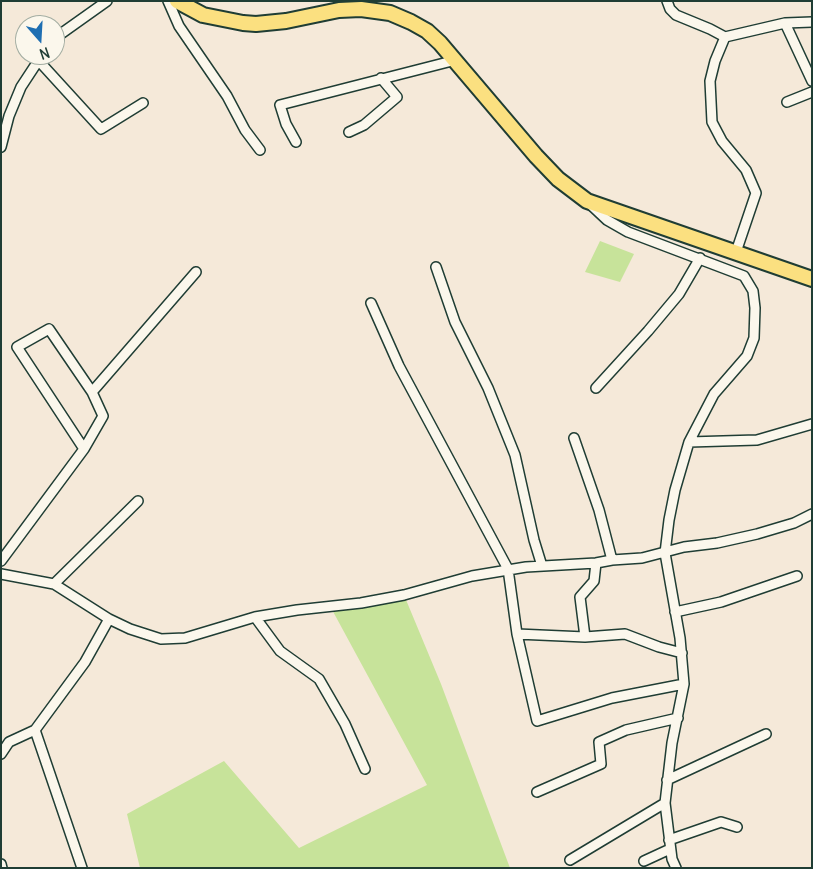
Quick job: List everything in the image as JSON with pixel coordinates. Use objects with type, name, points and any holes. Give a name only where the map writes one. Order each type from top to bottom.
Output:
[{"type":"highway","points":[[177,1],[203,15],[242,24],[286,21],[350,9],[390,13],[411,22],[427,31],[456,60],[536,156],[558,179],[587,201],[812,279]]},
{"type":"street","points":[[65,31],[107,1]]},
{"type":"street","points":[[168,1],[179,26],[227,96],[245,130],[260,150]]},
{"type":"street","points":[[667,1],[670,9],[676,16],[725,37],[786,23],[812,22]]},
{"type":"street","points":[[786,23],[812,81]]},
{"type":"street","points":[[725,37],[715,61],[710,81],[712,122],[722,141],[746,170],[756,193],[736,252]]},
{"type":"street","points":[[296,142],[286,124],[280,104],[456,60]]},
{"type":"street","points":[[1,147],[21,87],[35,65]]},
{"type":"street","points":[[46,65],[101,129],[143,103]]},
{"type":"street","points":[[349,132],[364,125],[397,97],[381,78]]},
{"type":"street","points":[[787,102],[812,92]]},
{"type":"street","points":[[587,201],[607,220],[628,232],[744,276],[753,291],[756,308],[754,338],[747,356],[714,394],[689,442],[675,490],[665,552],[682,653],[684,684],[672,742],[664,803],[669,844],[676,868]]},
{"type":"street","points":[[596,388],[679,294],[700,258]]},
{"type":"street","points":[[436,267],[455,322],[488,388],[515,455],[534,540],[542,566]]},
{"type":"street","points":[[92,392],[196,272]]},
{"type":"street","points":[[371,302],[399,366],[508,569],[517,634],[537,721],[612,698],[684,684]]},
{"type":"street","points":[[1,561],[84,449],[103,416],[92,392],[49,329],[17,347],[84,449]]},
{"type":"street","points":[[689,442],[757,440],[812,424]]},
{"type":"street","points":[[574,438],[599,510],[612,560]]},
{"type":"street","points":[[54,584],[138,501]]},
{"type":"street","points":[[1,574],[54,584],[109,619],[130,629],[161,639],[186,638],[254,617],[361,603],[508,569],[642,558],[684,547],[717,543],[757,534],[812,514]]},
{"type":"street","points":[[585,637],[580,597],[594,581],[596,563]]},
{"type":"street","points":[[675,612],[721,602],[797,576]]},
{"type":"street","points":[[254,617],[280,651],[319,679],[345,724],[365,769]]},
{"type":"street","points":[[1,754],[5,740],[35,730],[85,662],[109,619]]},
{"type":"street","points":[[517,634],[585,637],[625,634],[659,648],[682,653]]},
{"type":"street","points":[[537,792],[601,764],[598,742],[626,730],[678,718]]},
{"type":"street","points":[[35,730],[82,868]]},
{"type":"street","points":[[667,780],[766,734]]},
{"type":"street","points":[[570,860],[664,803]]},
{"type":"street","points":[[644,861],[669,844],[721,822],[737,827]]},
{"type":"street","points":[[1,864],[2,868]]},
{"type":"green space","points":[[600,241],[634,254],[620,282],[585,272]]},
{"type":"green space","points":[[404,595],[441,684],[510,868],[140,868],[127,814],[224,761],[299,848],[427,785],[330,606]]}]
